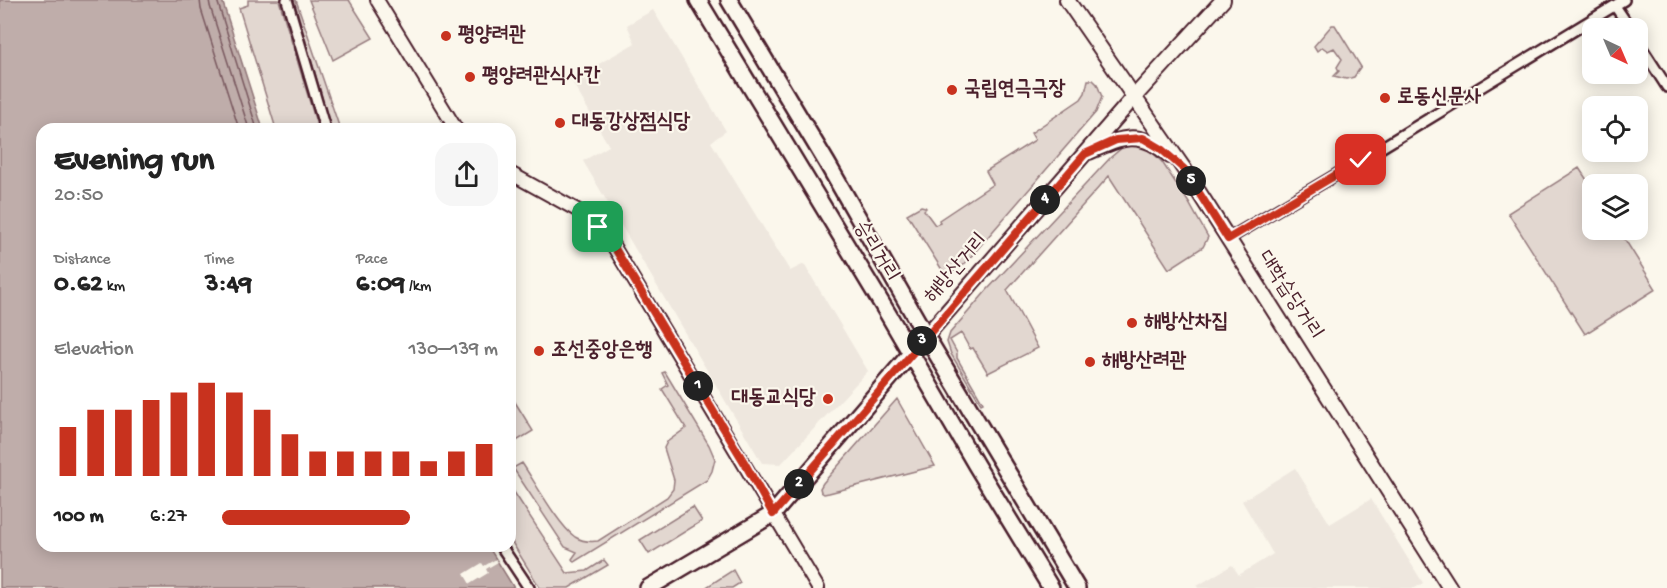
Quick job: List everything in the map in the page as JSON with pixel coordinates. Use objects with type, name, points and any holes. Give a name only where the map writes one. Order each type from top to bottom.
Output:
[{"type":"main road","name":"승리거리","points":[[698,0],[1051,588]]},
{"type":"main road","name":"승리거리","points":[[729,0],[1077,588]]},
{"type":"main road","name":"대학습당거리","points":[[1067,0],[1184,169],[1450,588]]},
{"type":"main road","name":"해방산거리","points":[[648,588],[773,514],[1134,97],[1223,0]]},
{"type":"main road","points":[[1085,154],[1116,140],[1143,138],[1160,148],[1184,169]]},
{"type":"street","points":[[287,0],[323,123]]},
{"type":"street","points":[[376,0],[452,123]]},
{"type":"street","points":[[1228,239],[1624,0]]},
{"type":"street","points":[[1615,6],[1623,18]]},
{"type":"street","points":[[1648,58],[1667,87]]},
{"type":"street","points":[[516,176],[577,210],[598,227],[611,242],[773,514],[804,561],[818,588]]},
{"type":"street","points":[[505,552],[529,588]]},
{"type":"shaded area","points":[[248,0],[279,0],[316,123],[274,123],[239,8],[248,5]]},
{"type":"shaded area","points":[[294,0],[296,0],[338,123],[329,123]]},
{"type":"shaded area","points":[[309,0],[349,0],[373,38],[333,60]]},
{"type":"shaded area","points":[[653,10],[726,131],[711,142],[790,271],[804,264],[868,371],[781,464],[762,463],[583,161],[609,146],[571,80],[635,43],[627,25]]},
{"type":"shaded area","points":[[1332,25],[1335,25],[1361,67],[1354,77],[1346,79],[1334,76],[1339,71],[1337,67],[1342,59],[1334,48],[1328,51],[1322,47],[1317,51],[1314,46]]},
{"type":"shaded area","points":[[1088,80],[1093,80],[1097,84],[1102,97],[1096,112],[961,268],[952,273],[944,273],[907,214],[921,206],[925,207],[924,210],[935,225],[993,184],[986,171],[1035,140],[1031,133],[1081,99]]},
{"type":"shaded area","points":[[1131,144],[1142,145],[1162,162],[1208,237],[1203,247],[1169,269],[1109,176],[1007,290],[1038,348],[988,373],[961,333],[950,340],[957,353],[957,358],[983,403],[981,404],[951,354],[947,342],[950,333],[1111,157],[1123,147]]},
{"type":"shaded area","points":[[1579,168],[1583,174],[1582,240],[1625,240],[1656,289],[1585,334],[1508,213]]},
{"type":"shaded area","points":[[665,372],[709,445],[715,459],[712,471],[707,480],[574,562],[572,559],[577,552],[565,547],[516,473],[516,466],[522,463],[554,513],[568,531],[581,540],[598,541],[667,497],[673,489],[674,480],[664,448],[667,442],[686,428],[662,389],[668,385],[662,373]]},
{"type":"shaded area","points":[[897,399],[935,466],[829,493],[821,492],[820,488],[823,483]]},
{"type":"shaded area","points":[[516,404],[533,431],[516,441]]},
{"type":"shaded area","points":[[1295,468],[1330,524],[1371,499],[1423,583],[1415,588],[1198,588],[1197,586],[1232,565],[1239,575],[1273,554],[1242,501]]},
{"type":"shaded area","points":[[516,495],[567,573],[587,571],[604,560],[608,565],[569,588],[540,588],[516,549]]},
{"type":"shaded area","points":[[693,507],[702,521],[649,554],[640,540]]},
{"type":"shaded area","points":[[733,570],[740,583],[732,588],[705,588]]},
{"type":"water","points":[[0,0],[222,0],[261,123],[36,123],[36,552],[492,552],[514,588],[0,588]]},
{"type":"pier","points":[[496,559],[498,562],[486,569],[488,573],[470,584],[464,574],[482,563],[484,566]]},
{"type":"place","name":"평양려관","points":[[446,36]]},
{"type":"place","name":"평양려관식사칸","points":[[470,77]]},
{"type":"place","name":"국립연극극장","points":[[952,90]]},
{"type":"place","name":"로동신문사","points":[[1385,98]]},
{"type":"place","name":"대동강상점식당","points":[[560,123]]},
{"type":"place","name":"해방산차집","points":[[1132,323]]},
{"type":"place","name":"조선중앙은행","points":[[539,351]]},
{"type":"place","name":"해방산려관","points":[[1090,362]]},
{"type":"place","name":"대동교식당","points":[[828,399]]},
{"type":"route","points":[[598,227],[611,242],[773,514],[1085,154],[1116,140],[1143,138],[1160,148],[1184,169],[1228,239],[1361,160]]}]
